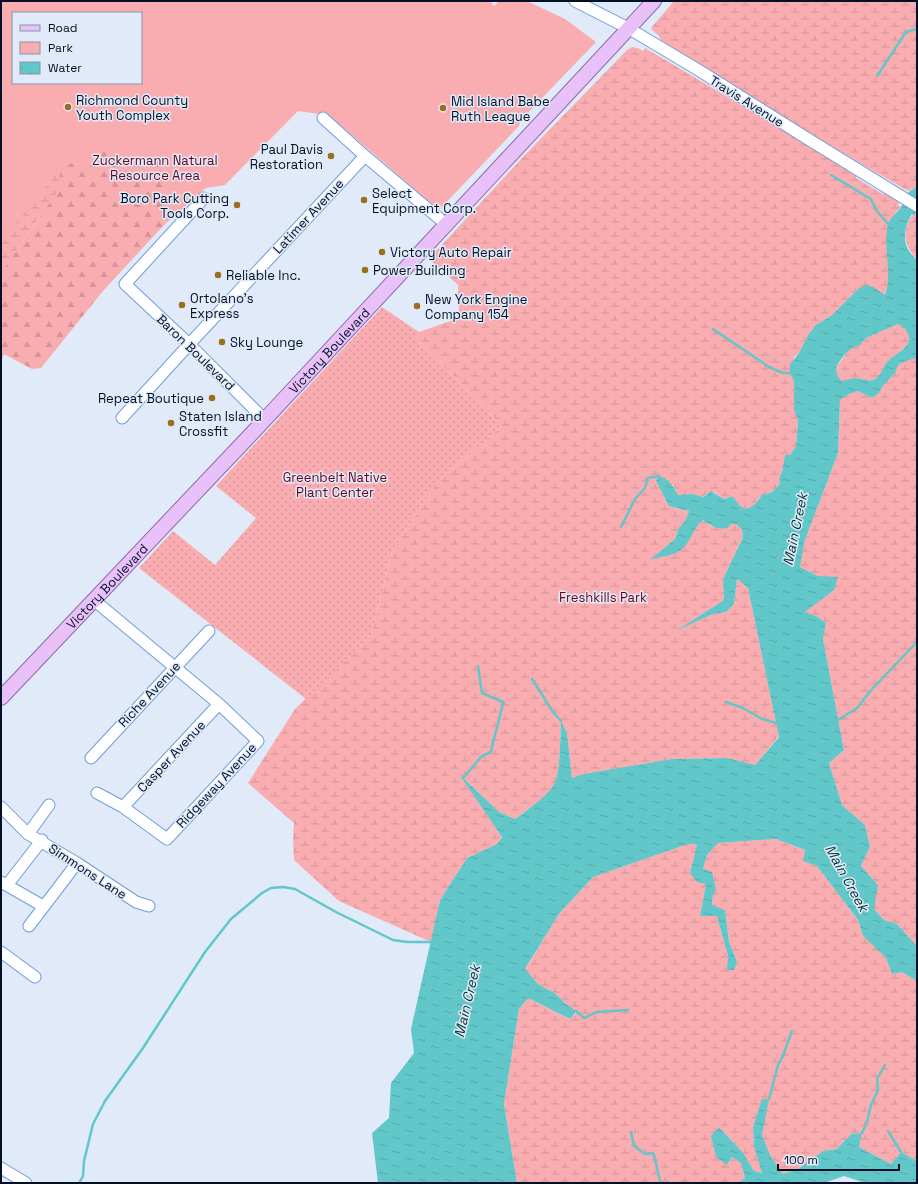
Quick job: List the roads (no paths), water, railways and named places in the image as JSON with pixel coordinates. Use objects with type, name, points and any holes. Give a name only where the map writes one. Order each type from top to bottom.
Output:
[{"type":"main road","name":"Victory Boulevard","points":[[1,698],[266,420],[654,1]]},
{"type":"street","name":"Travis Avenue","points":[[575,1],[628,28],[700,71],[917,206]]},
{"type":"street","points":[[323,118],[365,156],[447,224]]},
{"type":"street","name":"Latimer Avenue","points":[[122,418],[365,156]]},
{"type":"street","name":"Baron Boulevard","points":[[204,198],[125,284],[189,344],[266,420]]},
{"type":"street","name":"Ridgeway Avenue","points":[[94,601],[219,704],[258,741],[167,839],[123,807],[97,793]]},
{"type":"street","name":"Riche Avenue","points":[[91,758],[209,631]]},
{"type":"street","name":"Casper Avenue","points":[[123,807],[219,704]]},
{"type":"street","points":[[28,834],[49,805]]},
{"type":"street","name":"Simmons Lane","points":[[1,807],[28,834],[42,840],[136,902],[149,906]]},
{"type":"street","points":[[42,840],[4,883],[43,906]]},
{"type":"street","points":[[29,926],[77,863]]},
{"type":"street","points":[[1,952],[35,977]]},
{"type":"street","points":[[1,1168],[26,1183]]},
{"type":"water","name":"Main Creek","points":[[917,187],[917,211],[915,215],[912,214],[910,218],[905,240],[908,249],[917,260],[917,357],[899,364],[895,373],[878,394],[872,398],[858,391],[849,394],[840,400],[838,453],[805,540],[800,567],[818,576],[838,577],[834,590],[805,612],[818,617],[826,623],[823,639],[844,750],[829,763],[842,805],[865,825],[870,847],[861,866],[878,885],[874,909],[884,920],[897,924],[917,946],[917,981],[902,972],[892,974],[886,958],[863,936],[858,920],[817,866],[803,861],[805,850],[776,839],[718,843],[707,855],[703,869],[712,872],[716,889],[713,895],[712,905],[725,910],[729,941],[737,962],[734,970],[727,970],[728,956],[717,916],[700,916],[706,884],[697,882],[690,873],[697,844],[688,844],[593,877],[559,914],[525,969],[538,984],[556,994],[576,1011],[571,1019],[528,998],[519,1009],[504,1104],[517,1183],[378,1183],[372,1133],[389,1118],[391,1083],[414,1053],[411,1029],[440,900],[467,858],[497,844],[502,837],[459,774],[499,812],[515,819],[541,799],[550,790],[556,780],[559,764],[561,721],[567,733],[572,778],[583,774],[672,759],[727,758],[755,765],[779,737],[748,588],[737,579],[734,604],[726,612],[713,614],[676,631],[724,600],[723,579],[743,537],[742,530],[736,524],[731,524],[728,528],[717,528],[703,520],[681,550],[670,555],[651,559],[675,539],[678,529],[685,521],[689,511],[669,506],[656,481],[659,476],[666,479],[673,486],[678,495],[693,494],[703,497],[711,491],[724,499],[732,496],[740,506],[747,509],[755,504],[762,495],[772,492],[780,484],[779,479],[782,472],[785,455],[790,455],[796,446],[798,420],[794,410],[794,382],[790,373],[790,364],[799,353],[808,335],[816,325],[832,315],[859,288],[866,285],[873,287],[885,295],[888,278],[886,234],[888,225],[892,217],[903,204],[907,194],[912,189]],"holes":[[[898,324],[908,332],[909,341],[904,348],[887,362],[877,378],[872,380],[852,378],[842,381],[838,377],[836,368],[852,348],[859,346],[866,338]]]},
{"type":"water","points":[[762,1099],[769,1099],[762,1135],[771,1157],[783,1174],[798,1169],[823,1151],[837,1149],[851,1134],[862,1133],[859,1147],[891,1164],[901,1152],[917,1161],[917,1183],[865,1183],[844,1176],[824,1183],[738,1183],[745,1178],[741,1163],[732,1157],[727,1165],[716,1157],[711,1136],[719,1127],[744,1154],[754,1171],[762,1173],[754,1147],[753,1127]]},
{"type":"waterway","points":[[877,76],[906,32],[917,29]]},
{"type":"waterway","points":[[831,175],[871,199],[876,210],[890,226]]},
{"type":"waterway","points":[[713,329],[769,367],[783,373],[793,373]]},
{"type":"waterway","points":[[621,527],[635,499],[645,488],[648,478],[659,476]]},
{"type":"waterway","points":[[838,720],[857,708],[872,689],[917,642]]},
{"type":"waterway","points":[[463,778],[482,756],[491,752],[503,702],[482,693],[478,666]]},
{"type":"waterway","points":[[532,679],[553,712],[561,721]]},
{"type":"waterway","points":[[726,702],[743,708],[762,719],[776,723]]},
{"type":"waterway","points":[[79,1183],[83,1176],[84,1161],[93,1124],[105,1101],[143,1048],[205,952],[231,919],[262,893],[271,888],[283,887],[295,889],[336,912],[393,940],[407,942],[431,942]]},
{"type":"waterway","points":[[576,1011],[584,1018],[597,1012],[628,1010]]},
{"type":"waterway","points":[[769,1099],[778,1065],[792,1031]]},
{"type":"waterway","points":[[862,1133],[867,1122],[871,1105],[878,1090],[877,1079],[885,1065]]},
{"type":"waterway","points":[[888,1131],[901,1152]]},
{"type":"waterway","points":[[631,1132],[634,1146],[645,1154],[653,1153],[661,1183]]},
{"type":"place","name":"Richmond County Youth Complex","points":[[68,107]]},
{"type":"place","name":"Mid Island Babe Ruth League","points":[[443,108]]},
{"type":"place","name":"Paul Davis Restoration","points":[[331,156]]},
{"type":"place","name":"Select Equipment Corp.","points":[[364,200]]},
{"type":"place","name":"Boro Park Cutting Tools Corp.","points":[[237,205]]},
{"type":"place","name":"Victory Auto Repair","points":[[382,252]]},
{"type":"place","name":"Power Building","points":[[365,270]]},
{"type":"place","name":"Reliable Inc.","points":[[218,275]]},
{"type":"place","name":"Ortolano's Express","points":[[182,305]]},
{"type":"place","name":"New York Engine Company 154","points":[[417,306]]},
{"type":"place","name":"Sky Lounge","points":[[222,342]]},
{"type":"place","name":"Repeat Boutique","points":[[212,398]]},
{"type":"place","name":"Staten Island Crossfit","points":[[171,423]]},
{"type":"park label","name":"Zuckermann Natural Resource Area","points":[[155,168]]},
{"type":"park label","name":"Greenbelt Native Plant Center","points":[[335,484]]},
{"type":"park label","name":"Freshkills Park","points":[[603,597]]}]
